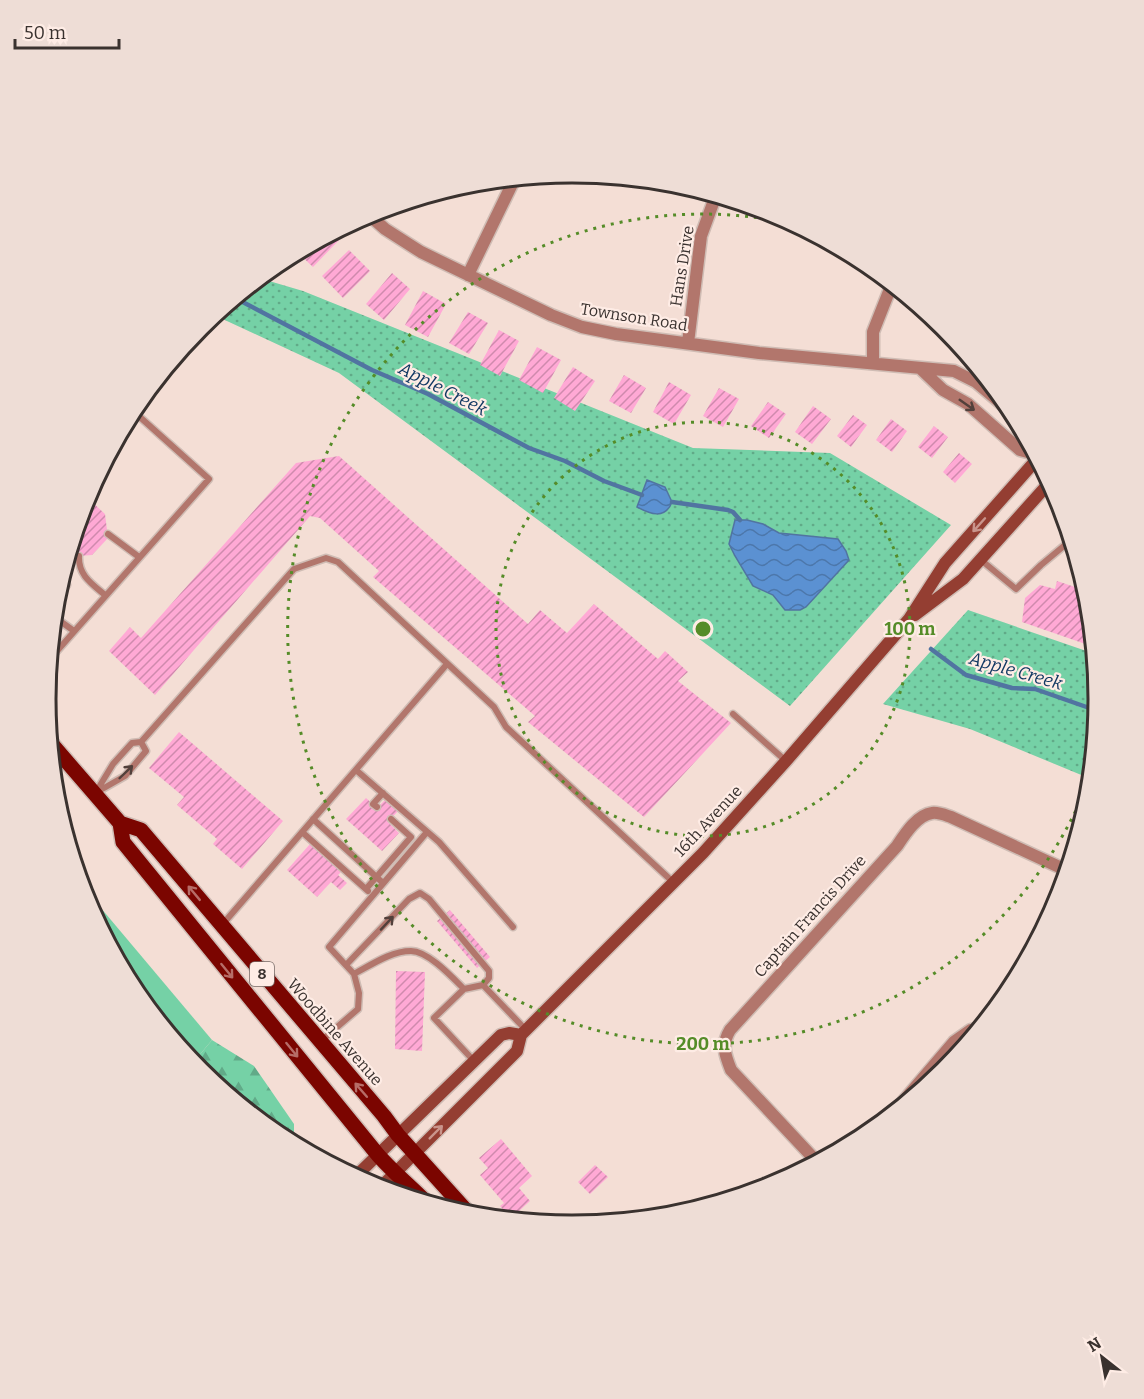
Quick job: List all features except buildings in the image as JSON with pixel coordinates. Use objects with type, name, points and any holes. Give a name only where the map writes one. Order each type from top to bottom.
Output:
[{"type":"main road","name":"16th Avenue","points":[[387,1182],[517,1051],[523,1033],[674,883],[786,761],[909,619],[945,563],[1032,465]]},
{"type":"main road","name":"16th Avenue","points":[[909,619],[963,579],[1043,490]]},
{"type":"main road","name":"Woodbine Avenue","points":[[59,752],[120,823],[141,830],[398,1135],[460,1203]]},
{"type":"main road","name":"Woodbine Avenue","points":[[120,823],[123,842],[378,1155],[414,1191]]},
{"type":"main road","name":"16th Avenue","points":[[361,1171],[503,1034],[523,1033]]},
{"type":"street","points":[[468,274],[511,186]]},
{"type":"street","name":"Hans Drive","points":[[687,343],[701,236],[713,203]]},
{"type":"street","name":"Townson Road","points":[[376,221],[404,242],[551,315],[582,327],[759,353],[954,371],[976,382],[986,390]]},
{"type":"street","points":[[873,363],[873,332],[889,292]]},
{"type":"street","points":[[921,369],[943,390],[968,404],[1020,450],[1024,451]]},
{"type":"street","name":"Captain Francis Drive","points":[[813,1156],[731,1070],[725,1054],[724,1040],[730,1030],[897,846],[909,829],[926,814],[934,812],[951,817],[1060,868]]},
{"type":"street","points":[[922,1079],[954,1042],[965,1034]]},
{"type":"lane","points":[[58,649],[208,479],[140,417]]},
{"type":"lane","points":[[108,534],[139,558]]},
{"type":"lane","points":[[981,560],[1016,589],[1065,545]]},
{"type":"lane","points":[[78,556],[78,563],[84,577],[105,596]]},
{"type":"lane","points":[[94,794],[125,750],[132,743],[141,742],[294,569],[326,558],[338,562],[494,706],[506,727],[674,883]]},
{"type":"lane","points":[[61,622],[74,632]]},
{"type":"lane","points":[[221,926],[447,664]]},
{"type":"lane","points":[[733,714],[786,761]]},
{"type":"lane","points":[[94,794],[125,776],[146,751],[141,742]]},
{"type":"lane","points":[[356,770],[439,842],[513,927]]},
{"type":"lane","points":[[377,807],[373,804],[383,793]]},
{"type":"lane","points":[[313,819],[383,883]]},
{"type":"lane","points":[[366,889],[411,837],[391,819]]},
{"type":"lane","points":[[302,832],[373,895]]},
{"type":"lane","points":[[320,1043],[358,1009],[359,993],[354,974],[329,947],[427,832]]},
{"type":"lane","points":[[346,965],[409,899],[420,893],[429,899],[489,971],[489,978],[483,985],[464,989],[434,1018],[474,1062]]},
{"type":"lane","points":[[354,974],[385,957],[412,951],[435,962],[464,989]]},
{"type":"lane","points":[[483,985],[523,1033]]},
{"type":"green space","points":[[270,281],[303,291],[693,448],[830,453],[951,525],[790,706],[339,373],[223,319]]},
{"type":"green space","points":[[968,610],[1086,651],[1088,700],[1083,776],[970,729],[883,704]]},
{"type":"green space","points":[[99,906],[212,1040],[199,1056],[162,1014],[125,958]]},
{"type":"green space","points":[[212,1040],[254,1066],[294,1124],[294,1135],[231,1088],[199,1056]]},
{"type":"water","points":[[647,480],[665,487],[672,502],[669,508],[661,513],[647,512],[637,507]]},
{"type":"water","points":[[735,520],[763,524],[779,533],[838,539],[849,560],[806,607],[800,610],[785,610],[773,595],[753,586],[735,556],[729,544]]},
{"type":"waterway","name":"Apple Creek","points":[[243,302],[372,370],[428,394],[529,448],[565,461],[604,481],[642,495]]},
{"type":"waterway","name":"Apple Creek","points":[[672,502],[728,510],[740,520]]},
{"type":"waterway","name":"Apple Creek","points":[[931,649],[966,675],[1012,688],[1035,689],[1088,707]]}]
